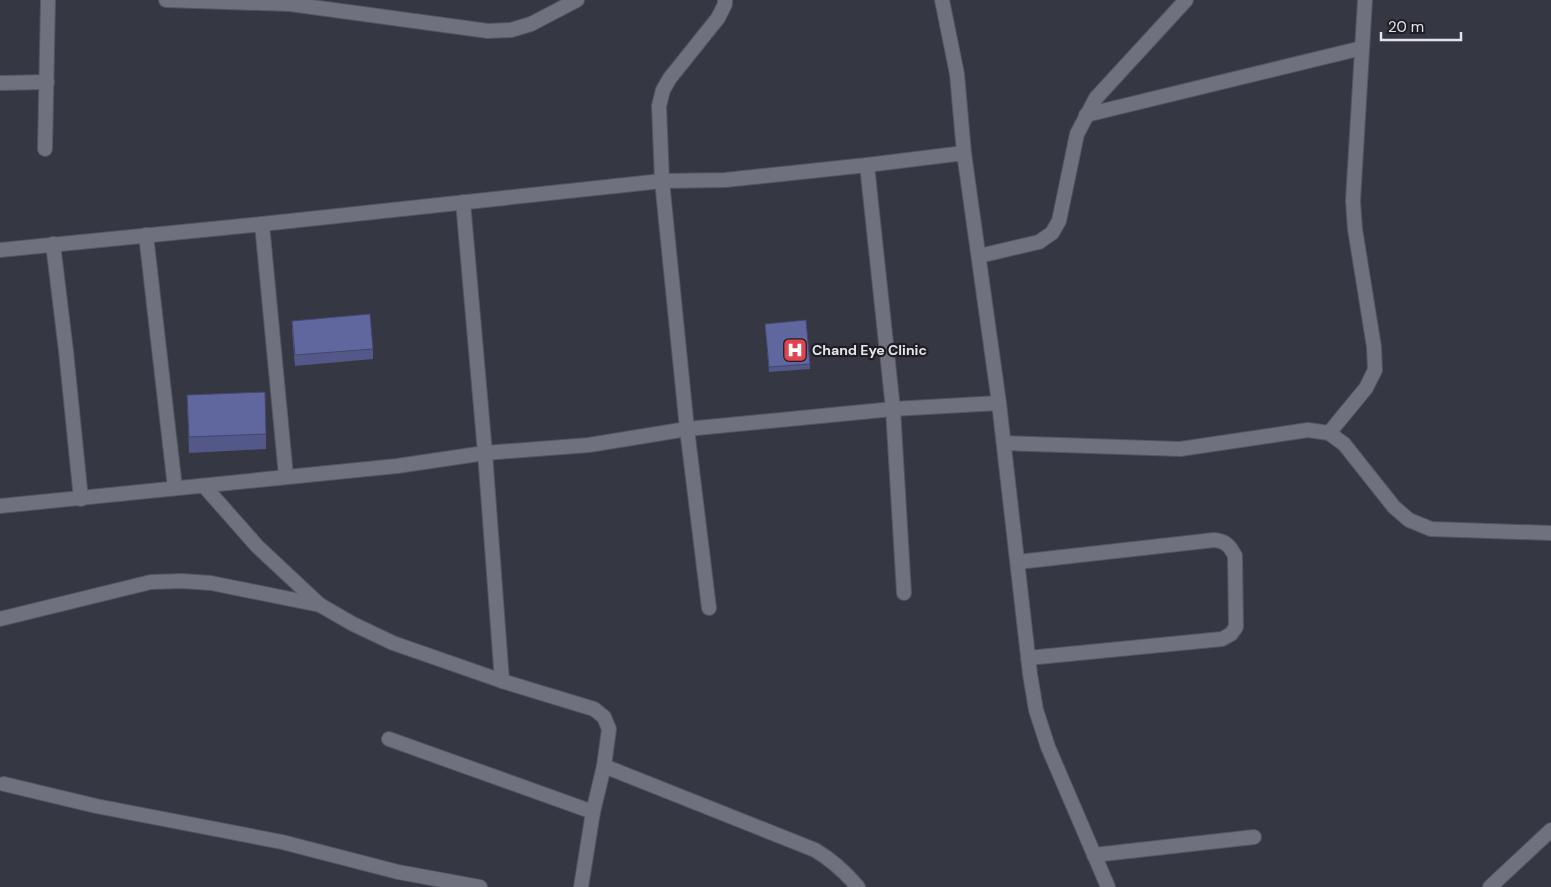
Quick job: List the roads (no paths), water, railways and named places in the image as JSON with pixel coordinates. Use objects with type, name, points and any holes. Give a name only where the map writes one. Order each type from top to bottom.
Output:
[{"type":"street","points":[[46,149],[48,0]]},
{"type":"street","points":[[166,0],[290,4],[488,31],[512,30],[531,24],[577,0]]},
{"type":"street","points":[[709,608],[687,429],[662,181],[659,106],[663,90],[670,78],[718,18],[725,0]]},
{"type":"street","points":[[942,0],[957,74],[964,153],[999,403],[1028,658],[1036,710],[1048,747],[1108,887]]},
{"type":"street","points":[[979,256],[1039,242],[1052,233],[1059,221],[1077,134],[1086,115],[1096,98],[1186,0]]},
{"type":"street","points":[[1329,433],[1366,388],[1375,370],[1374,347],[1355,229],[1353,201],[1366,0]]},
{"type":"street","points":[[1086,115],[1362,48]]},
{"type":"street","points":[[0,83],[47,82]]},
{"type":"street","points":[[0,250],[662,181],[725,180],[964,153]]},
{"type":"street","points":[[867,165],[893,409],[904,593]]},
{"type":"street","points":[[463,202],[485,453],[502,681]]},
{"type":"street","points":[[262,224],[286,476]]},
{"type":"street","points":[[146,235],[175,488]]},
{"type":"street","points":[[53,244],[81,499]]},
{"type":"street","points":[[0,506],[397,466],[485,453],[589,444],[687,429],[893,409],[999,403]]},
{"type":"street","points":[[1004,442],[1180,449],[1308,430],[1329,433],[1344,444],[1394,507],[1409,520],[1432,529],[1551,533]]},
{"type":"street","points":[[204,486],[257,546],[320,605],[353,624],[393,643],[502,681],[594,709],[604,717],[609,729],[604,766],[592,812],[581,887]]},
{"type":"street","points":[[1018,562],[1214,540],[1222,541],[1230,547],[1235,556],[1236,627],[1231,634],[1222,639],[1028,658]]},
{"type":"street","points":[[0,619],[151,582],[182,581],[211,583],[320,605]]},
{"type":"street","points":[[389,739],[592,812]]},
{"type":"street","points":[[604,766],[815,850],[832,861],[858,887]]},
{"type":"street","points":[[4,784],[96,806],[282,842],[398,872],[480,887]]},
{"type":"street","points":[[1490,887],[1551,830]]},
{"type":"street","points":[[1094,855],[1254,837]]},
{"type":"place","name":"Chand Eye Clinic","points":[[795,350]]}]
